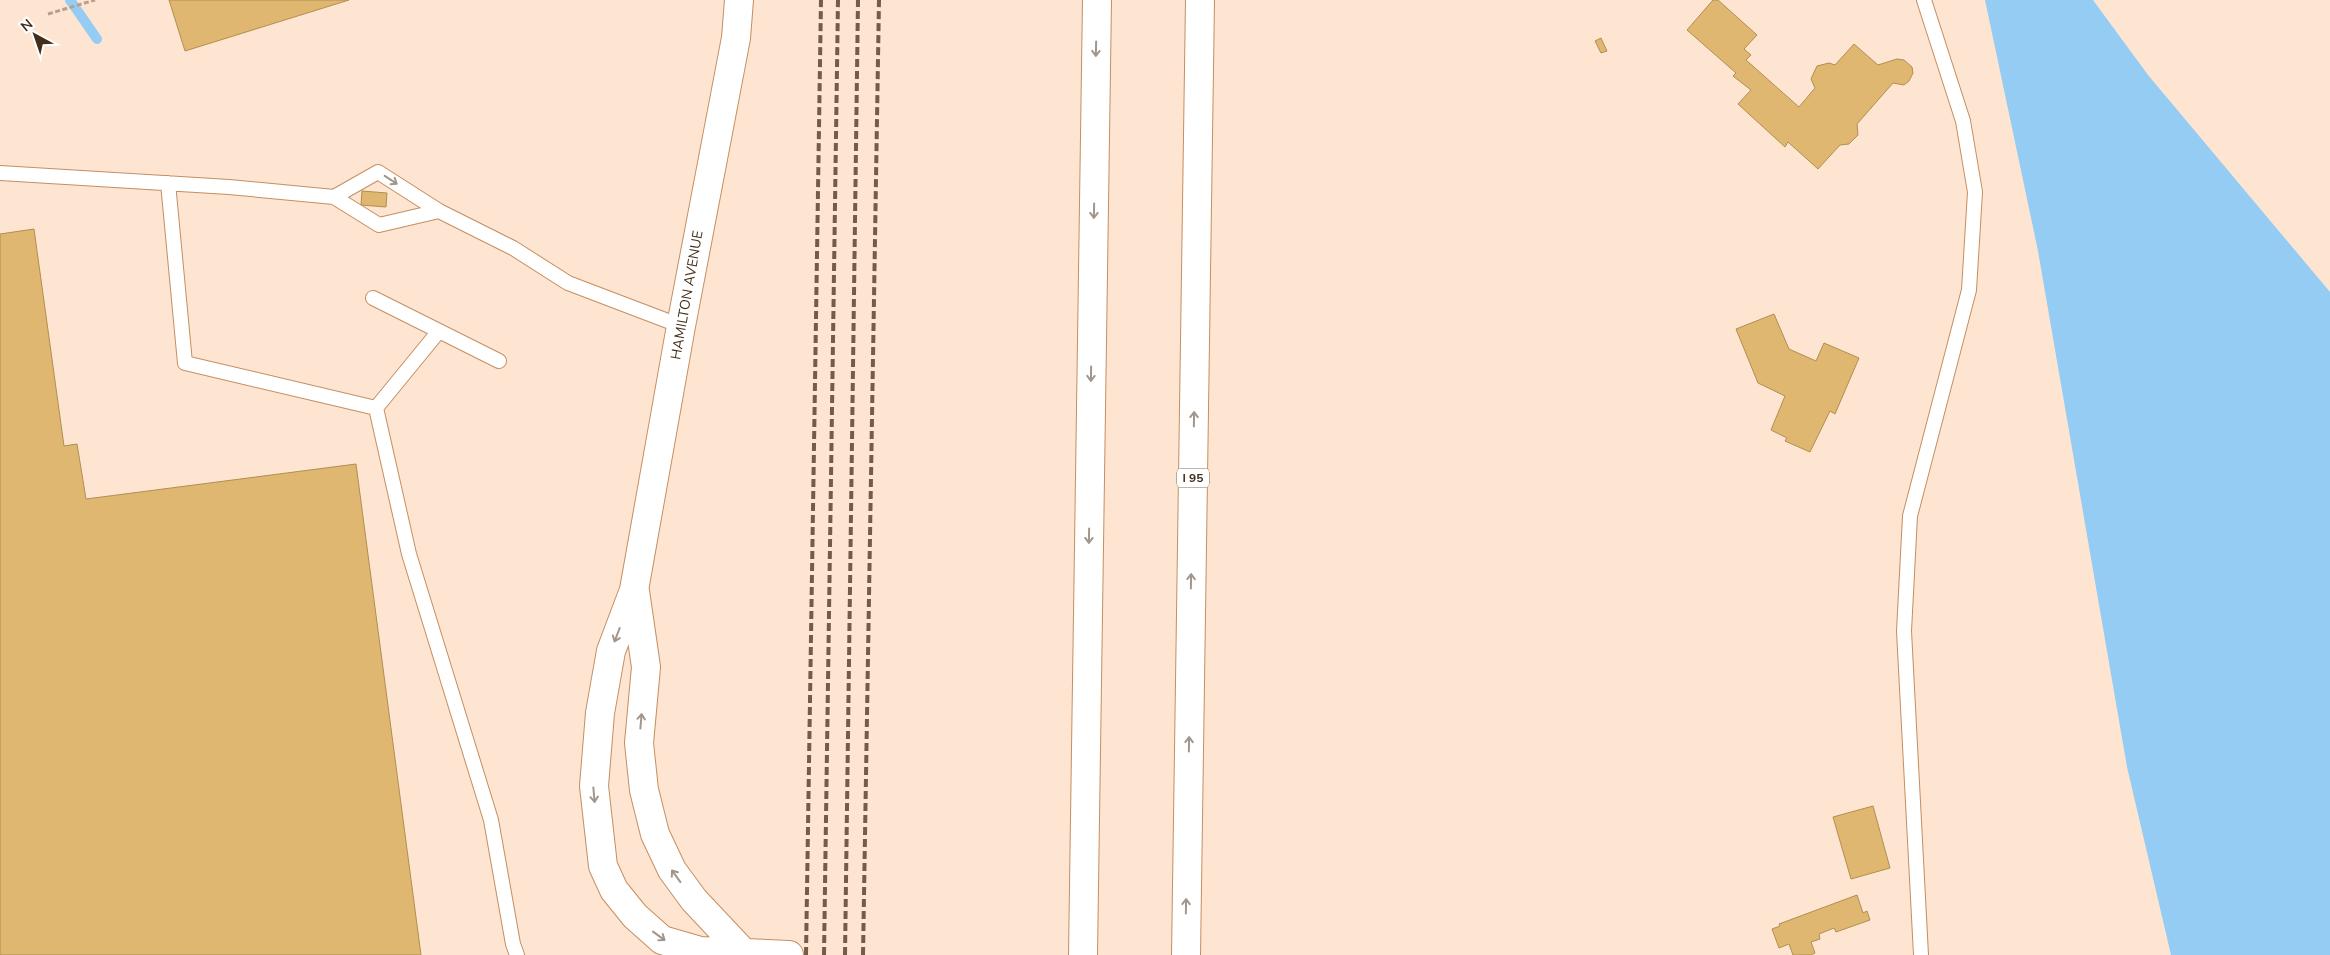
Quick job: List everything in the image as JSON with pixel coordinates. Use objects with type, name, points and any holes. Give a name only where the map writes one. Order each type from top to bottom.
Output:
[{"type":"main road","name":"HAMILTON AVENUE","points":[[739,0],[736,38],[681,326],[634,590],[611,651],[600,713],[594,786],[603,866],[614,890],[635,916],[662,940],[700,951],[789,955]]},
{"type":"main road","points":[[1083,948],[1097,0]]},
{"type":"main road","name":"I 95","points":[[1186,955],[1200,0]]},
{"type":"main road","name":"HAMILTON AVENUE","points":[[634,590],[646,667],[639,743],[644,790],[655,834],[672,870],[688,892],[743,952]]},
{"type":"lane","points":[[1921,955],[1904,631],[1910,516],[1969,290],[1976,192],[1963,121],[1924,0]]},
{"type":"lane","points":[[334,197],[378,172],[439,211],[513,248],[568,284],[681,326]]},
{"type":"lane","points":[[0,173],[168,183],[334,197],[379,225],[439,211]]},
{"type":"lane","points":[[168,183],[185,363],[376,408]]},
{"type":"lane","points":[[373,298],[499,361]]},
{"type":"lane","points":[[376,408],[439,331]]},
{"type":"lane","points":[[376,408],[409,554],[491,820],[513,944],[517,955]]},
{"type":"path","points":[[48,14],[95,0]]},
{"type":"water","points":[[1985,0],[2093,0],[2148,75],[2330,292],[2330,955],[2171,955],[2127,767],[2038,251]]},
{"type":"building","points":[[169,0],[349,0],[185,51]]},
{"type":"building","points":[[1713,0],[1718,0],[1757,35],[1744,49],[1751,55],[1746,60],[1799,107],[1815,88],[1811,79],[1817,66],[1829,63],[1835,65],[1854,44],[1878,65],[1897,59],[1904,60],[1912,67],[1913,73],[1909,81],[1904,85],[1893,83],[1857,124],[1858,135],[1849,144],[1840,145],[1818,169],[1788,142],[1785,147],[1738,104],[1751,90],[1733,76],[1736,73],[1687,30]]},
{"type":"building","points":[[1601,38],[1607,51],[1601,53],[1595,41]]},
{"type":"building","points":[[362,191],[387,193],[386,207],[361,205]]},
{"type":"building","points":[[34,229],[64,446],[77,444],[86,499],[356,464],[421,955],[0,955],[0,234]]},
{"type":"building","points":[[1774,314],[1789,349],[1816,361],[1824,343],[1859,358],[1835,414],[1830,411],[1810,452],[1785,441],[1787,438],[1771,430],[1785,396],[1758,383],[1736,329]]},
{"type":"building","points":[[1873,806],[1890,868],[1851,879],[1833,817]]},
{"type":"building","points":[[1857,895],[1863,913],[1867,911],[1870,920],[1836,932],[1834,928],[1819,934],[1820,939],[1811,942],[1815,953],[1811,955],[1793,955],[1789,944],[1779,948],[1772,929],[1780,926],[1779,924]]},
{"type":"waterway","points":[[70,0],[97,39]]},
{"type":"railway","points":[[806,955],[821,0]]},
{"type":"railway","points":[[824,955],[838,0]]},
{"type":"railway","points":[[845,955],[858,0]]},
{"type":"railway","points":[[863,955],[879,0]]}]
